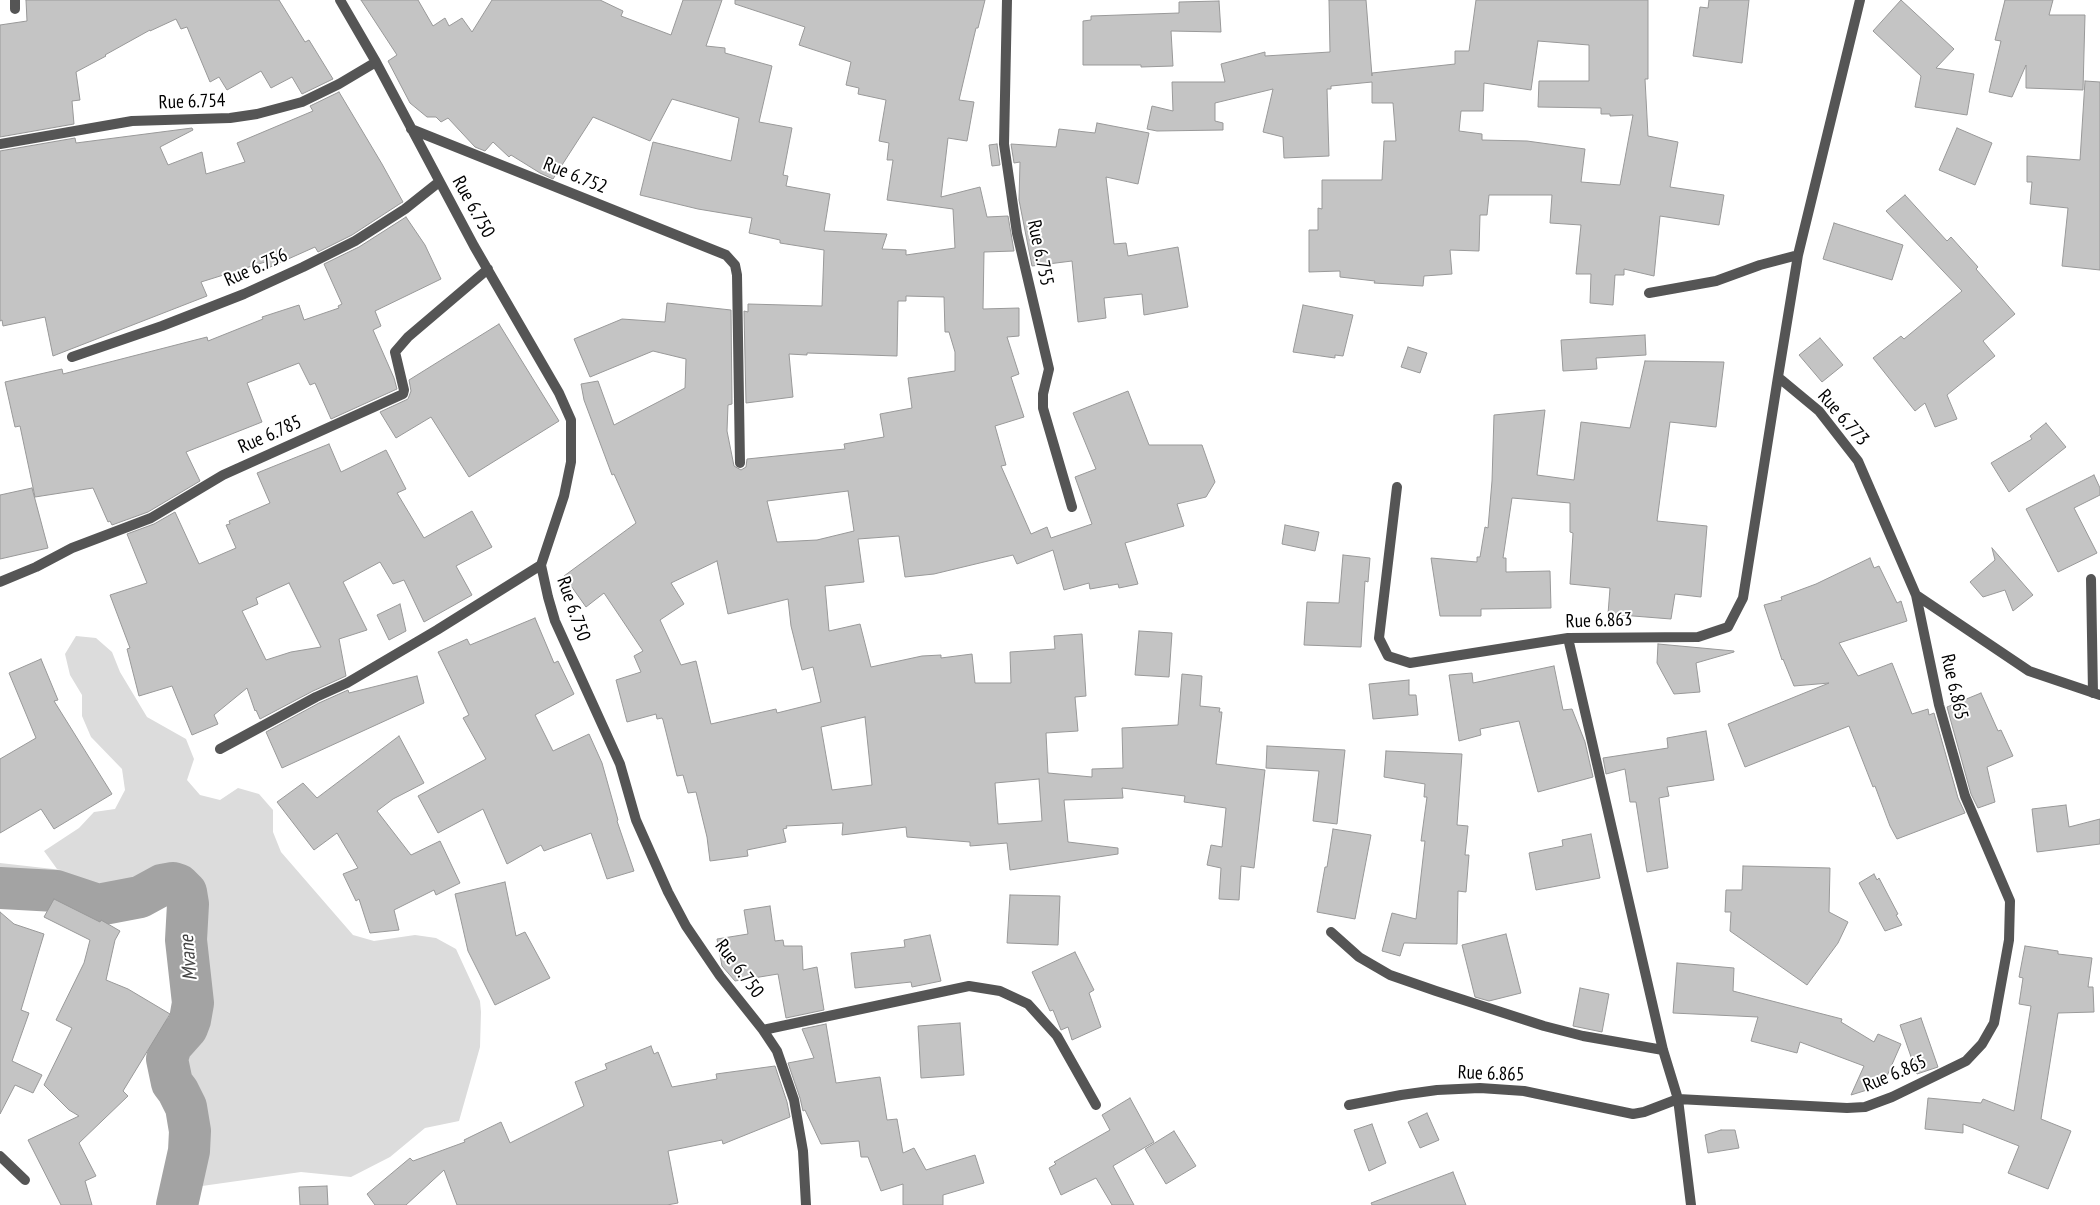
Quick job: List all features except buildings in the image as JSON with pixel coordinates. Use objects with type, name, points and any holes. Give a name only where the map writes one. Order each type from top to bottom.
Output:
[{"type":"street","name":"Rue 6.750","points":[[340,0],[376,62],[439,182],[560,393],[571,420],[571,462],[564,496],[542,565],[555,621],[620,764],[636,820],[668,892],[686,926],[720,976],[777,1050],[794,1100],[802,1151],[806,1205]]},
{"type":"street","name":"Rue 6.755","points":[[1007,0],[1004,144],[1016,233],[1049,369],[1043,394],[1043,408],[1072,507]]},
{"type":"street","points":[[1778,377],[1798,255],[1860,0]]},
{"type":"street","name":"Rue 6.754","points":[[0,144],[132,121],[230,118],[257,114],[302,102],[339,84],[376,62]]},
{"type":"street","name":"Rue 6.752","points":[[411,129],[726,255],[735,264],[740,463]]},
{"type":"street","name":"Rue 6.756","points":[[72,357],[171,323],[244,294],[303,266],[355,241],[405,209],[439,182]]},
{"type":"street","points":[[1649,293],[1716,280],[1760,265],[1798,255]]},
{"type":"street","name":"Rue 6.785","points":[[0,582],[36,568],[72,548],[151,518],[224,475],[403,394],[404,390],[395,352],[408,337],[488,268]]},
{"type":"street","name":"Rue 6.773","points":[[1778,377],[1819,411],[1858,461],[1916,595]]},
{"type":"street","name":"Rue 6.863","points":[[1397,487],[1379,638],[1388,656],[1410,663],[1568,638],[1698,637],[1728,627],[1743,598],[1778,377]]},
{"type":"street","points":[[220,749],[355,678],[542,565]]},
{"type":"street","points":[[1916,595],[2029,671],[2096,694],[2091,579]]},
{"type":"street","name":"Rue 6.865","points":[[1349,1105],[1419,1092],[1480,1088],[1524,1091],[1633,1114],[1644,1112],[1678,1099],[1847,1108],[1865,1107],[1892,1097],[1966,1062],[1982,1044],[1994,1023],[2009,940],[2010,901],[1965,796],[1939,705],[1916,595]]},
{"type":"street","points":[[1568,638],[1663,1050],[1678,1099],[1691,1205]]},
{"type":"street","points":[[1331,932],[1359,957],[1390,974],[1436,991],[1544,1026],[1583,1036],[1663,1050]]},
{"type":"street","points":[[763,1030],[969,986],[1000,991],[1028,1004],[1057,1036],[1096,1105]]},
{"type":"street","points":[[0,1156],[25,1180]]},
{"type":"shaded area","points":[[76,636],[96,638],[112,652],[120,672],[147,717],[186,739],[194,759],[187,780],[200,795],[220,800],[238,788],[259,794],[273,810],[273,832],[281,852],[353,935],[374,941],[415,935],[436,938],[456,949],[480,1001],[481,1012],[480,1047],[459,1121],[425,1128],[390,1157],[351,1177],[301,1172],[202,1186],[198,1205],[157,1205],[174,1128],[162,1093],[158,1064],[161,1048],[177,1013],[177,974],[170,945],[171,912],[168,902],[137,910],[105,912],[53,896],[22,903],[0,897],[0,863],[62,870],[57,869],[44,851],[79,828],[94,812],[115,809],[125,790],[122,769],[91,737],[82,716],[82,695],[70,675],[65,654]]},
{"type":"waterway","name":"Mvane","points":[[0,888],[56,891],[98,905],[140,897],[162,885],[173,883],[179,885],[186,892],[188,904],[186,940],[193,1003],[187,1028],[171,1046],[167,1059],[172,1083],[186,1107],[190,1131],[189,1151],[177,1205]]}]
